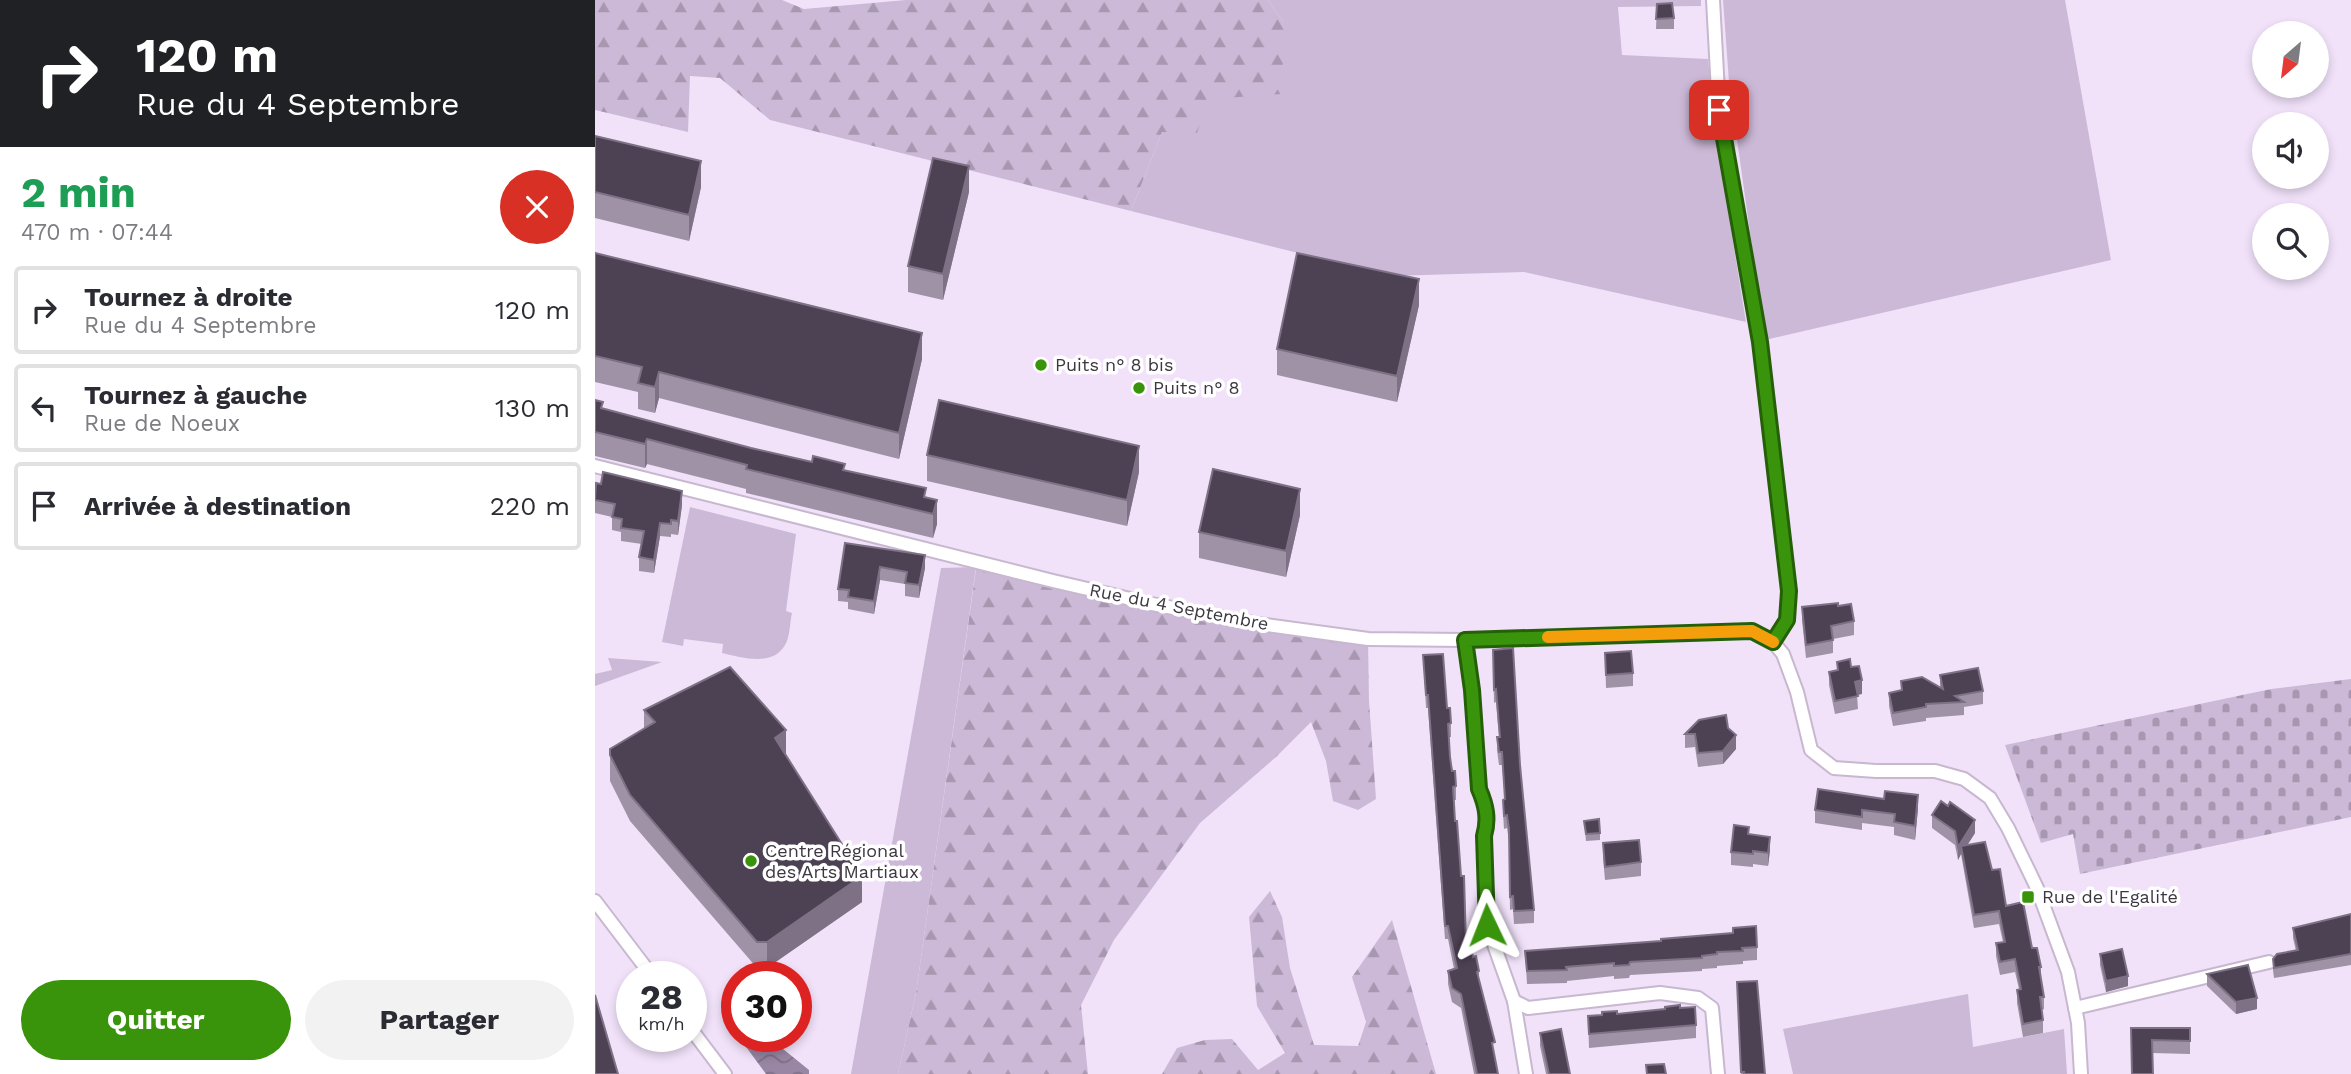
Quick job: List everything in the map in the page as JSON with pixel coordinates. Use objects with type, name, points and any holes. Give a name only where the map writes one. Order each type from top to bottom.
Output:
[{"type":"street","points":[[1713,0],[1719,110],[1760,342],[1789,591],[1787,620],[1773,642],[1783,654],[1797,692],[1811,750],[1834,768],[1935,771],[1964,779],[1990,798],[2037,888],[2069,972],[2081,1074]]},
{"type":"street","name":"Rue du 4 Septembre","points":[[595,466],[1152,604],[1259,624],[1367,639],[1465,640],[1752,631],[1773,642]]},
{"type":"street","points":[[1465,640],[1472,690],[1479,789],[1485,802],[1487,825],[1484,836],[1487,925],[1514,1001],[1526,1074]]},
{"type":"street","points":[[595,901],[641,961]]},
{"type":"street","points":[[2075,1008],[2269,962]]},
{"type":"street","points":[[1514,1001],[1528,1008],[1660,993],[1698,998],[1712,1008],[1718,1074]]},
{"type":"street","points":[[707,1050],[725,1074]]},
{"type":"green space","points":[[595,0],[782,0],[804,9],[906,0],[1268,0],[1284,23],[1282,94],[1209,99],[1197,133],[1162,132],[1131,211],[770,120],[720,78],[690,76],[688,132],[595,110]]},
{"type":"green space","points":[[1268,0],[1701,0],[1701,6],[1618,7],[1622,55],[1708,59],[1715,130],[1746,322],[1524,272],[1390,276],[1131,211],[1162,132],[1208,99],[1284,23]]},
{"type":"green space","points":[[1723,0],[2065,0],[2111,260],[1765,340],[1729,82]]},
{"type":"green space","points":[[690,507],[796,534],[786,611],[792,613],[789,631],[787,641],[775,655],[749,659],[722,653],[723,644],[684,639],[683,646],[662,642]]},
{"type":"green space","points":[[977,562],[1053,581],[1368,639],[1376,799],[1358,810],[1333,801],[1326,761],[1311,722],[1276,757],[1200,823],[1114,940],[1081,1005],[1088,1074],[898,1074],[916,993]]},
{"type":"green space","points":[[976,567],[916,993],[898,1074],[851,1074],[941,568]]},
{"type":"green space","points":[[608,658],[662,662],[595,686],[595,674],[612,670]]},
{"type":"green space","points":[[2351,679],[2351,817],[2080,874],[2073,834],[2041,843],[2005,745],[2271,689]]},
{"type":"green space","points":[[1270,891],[1282,917],[1290,968],[1314,1045],[1358,1046],[1366,1022],[1352,977],[1392,920],[1436,1074],[1162,1074],[1177,1048],[1205,1040],[1232,1039],[1258,1070],[1285,1053],[1257,1006],[1249,917]]},
{"type":"green space","points":[[1968,994],[1973,1047],[2064,1029],[2067,1074],[1793,1074],[1783,1029]]},
{"type":"water","points":[[750,1052],[787,1052],[809,1070],[809,1074],[766,1074]]},
{"type":"building","points":[[1672,3],[1674,18],[1656,19],[1657,4]]},
{"type":"building","points":[[595,136],[701,161],[689,215],[595,192]]},
{"type":"building","points":[[933,158],[969,166],[943,274],[908,266]]},
{"type":"building","points":[[595,253],[922,333],[899,433],[659,372],[655,387],[638,383],[642,367],[595,356]]},
{"type":"building","points":[[1297,253],[1419,279],[1397,376],[1277,349]]},
{"type":"building","points":[[595,400],[603,402],[601,408],[751,448],[812,462],[813,456],[845,464],[843,470],[926,488],[924,497],[937,500],[933,514],[746,469],[747,465],[647,439],[645,444],[595,432]]},
{"type":"building","points":[[939,400],[1139,446],[1127,500],[927,455]]},
{"type":"building","points":[[1213,469],[1300,489],[1286,551],[1199,532]]},
{"type":"building","points":[[603,472],[682,491],[678,521],[671,520],[671,524],[660,523],[654,560],[639,557],[644,531],[621,528],[622,519],[612,517],[615,504],[595,500],[596,483],[601,484]]},
{"type":"building","points":[[845,543],[925,555],[919,585],[905,583],[907,572],[880,567],[874,601],[848,597],[849,590],[838,589]]},
{"type":"building","points":[[1838,603],[1838,606],[1851,604],[1854,621],[1831,626],[1833,640],[1806,645],[1802,607]]},
{"type":"building","points":[[1513,648],[1520,765],[1534,910],[1514,911],[1513,896],[1510,897],[1509,829],[1507,815],[1504,816],[1502,752],[1499,752],[1497,737],[1500,737],[1496,689],[1494,690],[1493,650]]},
{"type":"building","points":[[1631,651],[1633,673],[1606,675],[1605,653]]},
{"type":"building","points":[[1443,654],[1447,708],[1450,708],[1450,757],[1452,771],[1455,771],[1455,821],[1461,876],[1464,876],[1466,944],[1470,943],[1473,957],[1476,956],[1477,972],[1495,1042],[1492,1043],[1498,1074],[1477,1074],[1461,994],[1452,988],[1448,971],[1457,968],[1448,926],[1445,926],[1423,655]]},
{"type":"building","points":[[1850,659],[1851,667],[1859,666],[1862,680],[1855,682],[1858,696],[1835,701],[1829,672],[1838,670],[1837,662]]},
{"type":"building","name":"Centre Régional des Arts Martiaux","points":[[730,667],[786,730],[775,738],[862,876],[767,942],[757,942],[630,795],[610,755],[610,749],[655,722],[644,710]]},
{"type":"building","points":[[1978,668],[1983,691],[1955,696],[1964,702],[1926,704],[1926,707],[1893,713],[1889,693],[1902,690],[1901,681],[1922,677],[1943,689],[1940,675]]},
{"type":"building","points":[[1726,715],[1728,728],[1736,735],[1723,751],[1698,753],[1695,734],[1685,734],[1699,720]]},
{"type":"building","points":[[1818,789],[1884,799],[1885,791],[1918,795],[1915,826],[1894,822],[1895,814],[1862,810],[1862,817],[1815,810]]},
{"type":"building","points":[[1941,801],[1948,806],[1950,802],[1975,820],[1958,847],[1955,831],[1932,815]]},
{"type":"building","points":[[1599,819],[1600,833],[1586,834],[1584,821]]},
{"type":"building","points":[[1734,825],[1749,827],[1748,834],[1770,837],[1768,853],[1731,852]]},
{"type":"building","points":[[1639,840],[1641,862],[1605,867],[1603,843]]},
{"type":"building","points":[[1985,842],[1992,870],[2000,869],[2006,906],[2023,902],[2032,948],[2037,948],[2041,967],[2044,997],[2040,997],[2043,1020],[2023,1024],[2017,990],[2021,989],[2015,959],[2000,962],[1996,943],[2005,942],[1999,911],[1974,915],[1961,846]]},
{"type":"building","points":[[2351,914],[2351,954],[2274,968],[2273,959],[2277,954],[2298,950],[2293,928]]},
{"type":"building","points":[[1756,926],[1757,947],[1742,948],[1743,951],[1717,952],[1702,958],[1630,962],[1629,965],[1614,966],[1614,963],[1566,967],[1567,970],[1527,971],[1525,951],[1661,941],[1733,933],[1733,928]]},
{"type":"building","points":[[2122,949],[2128,976],[2106,981],[2100,954]]},
{"type":"building","points":[[2248,965],[2257,998],[2236,1002],[2207,974]]},
{"type":"building","points":[[1757,981],[1765,1074],[1744,1074],[1741,1072],[1737,982]]},
{"type":"building","points":[[595,995],[618,1074],[595,1074]]},
{"type":"building","points":[[1680,1005],[1680,1008],[1695,1007],[1696,1025],[1589,1034],[1588,1016],[1602,1015],[1602,1012],[1617,1011],[1617,1014]]},
{"type":"building","points":[[2131,1028],[2190,1028],[2190,1041],[2152,1040],[2153,1074],[2132,1074]]},
{"type":"building","points":[[1561,1029],[1570,1074],[1549,1074],[1540,1033]]},
{"type":"building","points":[[1664,1064],[1666,1074],[1647,1074],[1646,1065]]},
{"type":"slow traffic","points":[[1548,637],[1752,631],[1773,642]]},
{"type":"place","name":"Puits n° 8 bis","points":[[1041,365]]},
{"type":"place","name":"Puits n° 8","points":[[1139,388]]},
{"type":"place","name":"Centre Régional des Arts Martiaux","points":[[751,861]]},
{"type":"place","name":"Rue de l'Egalité","points":[[2028,897]]},
{"type":"route","points":[[1487,925],[1484,836],[1487,825],[1485,802],[1479,789],[1472,690],[1465,640],[1752,631],[1773,642],[1787,620],[1789,591],[1760,342],[1719,110]]}]
